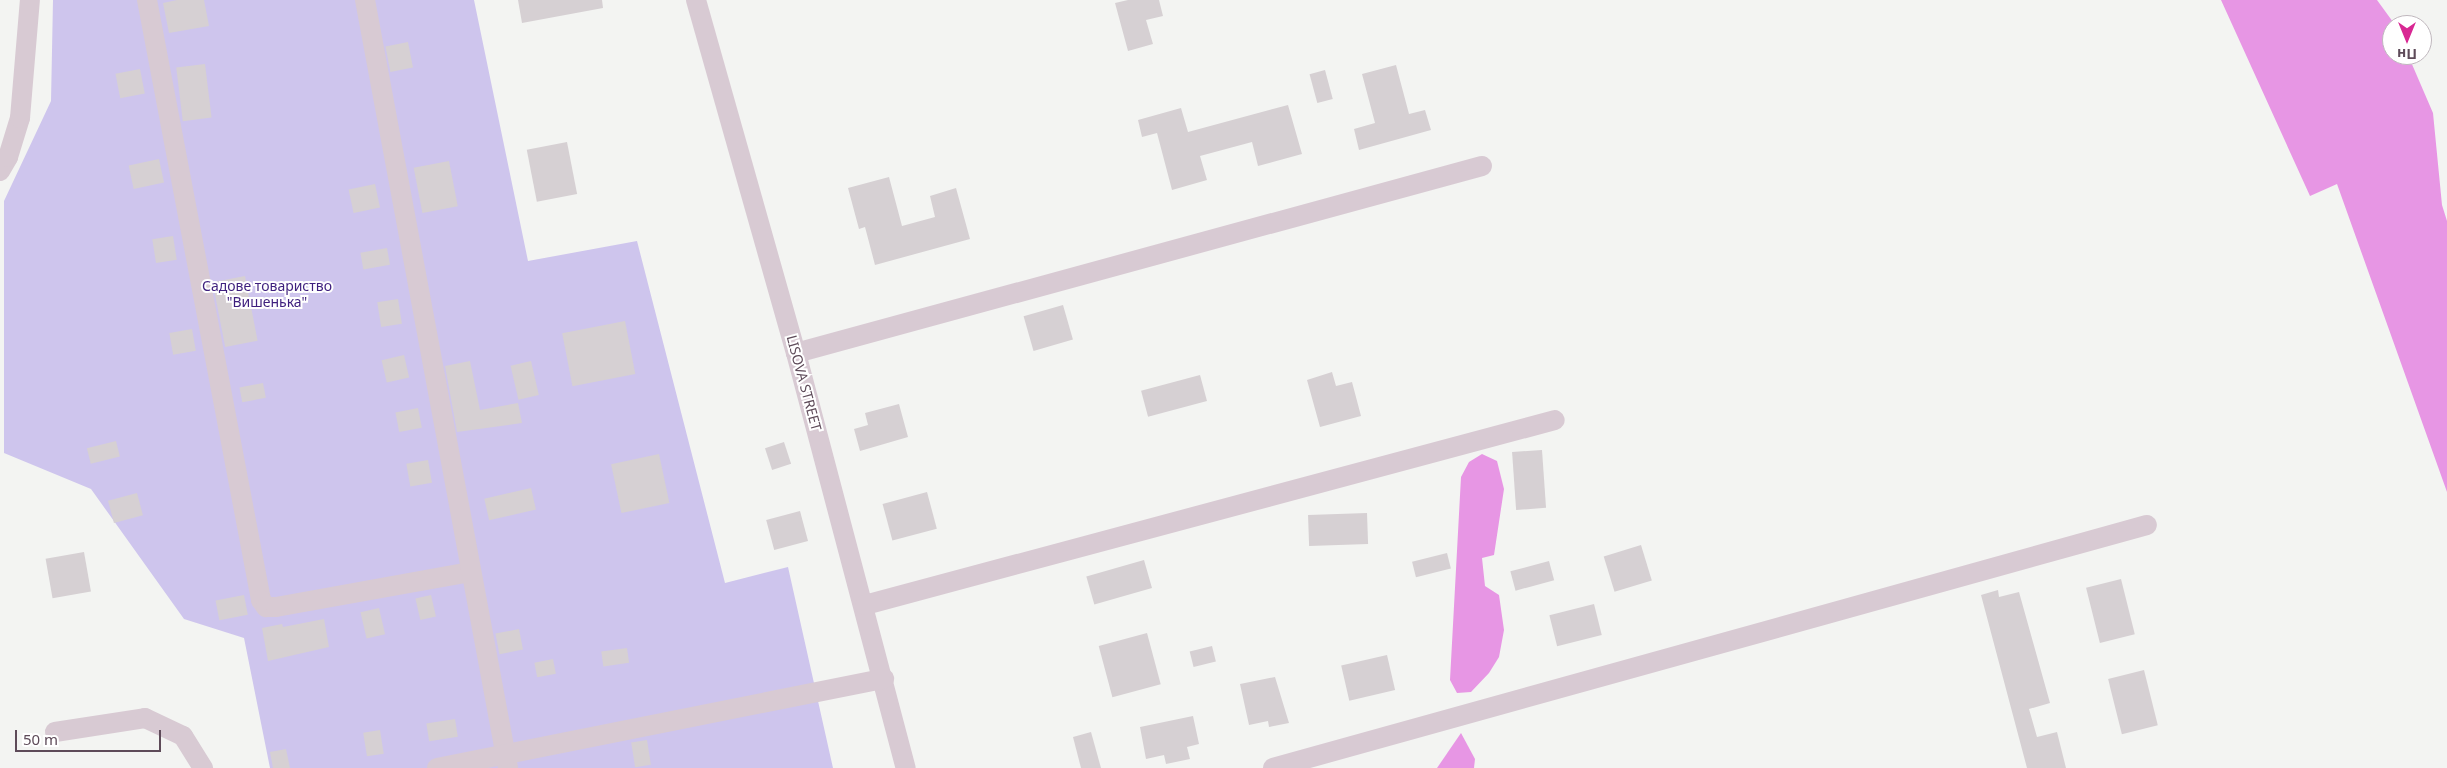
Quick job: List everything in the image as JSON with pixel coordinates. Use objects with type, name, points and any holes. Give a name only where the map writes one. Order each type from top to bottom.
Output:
[{"type":"street","points":[[0,171],[8,157],[20,118],[30,0]]},
{"type":"street","points":[[147,0],[262,600],[266,607],[276,607],[471,572]]},
{"type":"street","points":[[365,0],[507,762]]},
{"type":"street","name":"LISOVA STREET","points":[[696,0],[796,353],[884,679],[906,768]]},
{"type":"street","points":[[796,353],[1482,166]]},
{"type":"street","points":[[864,605],[1554,420]]},
{"type":"street","points":[[1273,768],[2147,524]]},
{"type":"street","points":[[437,768],[507,762],[884,679]]},
{"type":"street","points":[[55,732],[144,718],[183,736],[203,768]]},
{"type":"green space","name":"Садове товариство \"Вишенька\"","points":[[53,0],[474,0],[528,261],[637,241],[725,583],[788,567],[833,768],[270,768],[244,638],[184,619],[91,489],[4,453],[4,201],[51,101]]},
{"type":"shaded area","points":[[2221,0],[2377,0],[2388,15],[2382,15],[2382,65],[2412,65],[2433,113],[2442,205],[2447,221],[2447,492],[2337,184],[2310,196]]},
{"type":"shaded area","points":[[1482,454],[1497,461],[1504,489],[1494,555],[1482,558],[1485,586],[1499,595],[1504,630],[1499,657],[1489,673],[1471,692],[1457,693],[1450,680],[1461,477],[1469,462]]},
{"type":"shaded area","points":[[1461,733],[1475,759],[1474,768],[1437,768]]},
{"type":"building","points":[[177,0],[204,0],[209,26],[169,33],[163,3]]},
{"type":"building","points":[[518,0],[602,0],[603,8],[522,23]]},
{"type":"building","points":[[1128,0],[1159,0],[1163,16],[1146,20],[1153,44],[1128,51],[1115,3]]},
{"type":"building","points":[[408,42],[413,68],[390,72],[385,46]]},
{"type":"building","points":[[205,64],[212,118],[183,121],[176,68]]},
{"type":"building","points":[[1396,65],[1409,114],[1425,110],[1431,130],[1359,150],[1354,129],[1375,123],[1362,74]]},
{"type":"building","points":[[140,69],[145,94],[120,98],[115,74]]},
{"type":"building","points":[[1325,70],[1333,99],[1317,103],[1310,74]]},
{"type":"building","points":[[1288,105],[1302,154],[1258,166],[1252,142],[1200,156],[1207,180],[1172,190],[1157,133],[1142,137],[1138,120],[1181,108],[1188,132]]},
{"type":"building","points":[[567,142],[577,194],[537,202],[527,150]]},
{"type":"building","points":[[159,159],[164,182],[134,189],[129,165]]},
{"type":"building","points":[[449,161],[458,206],[422,213],[414,168]]},
{"type":"building","points":[[889,177],[902,226],[935,217],[930,196],[956,188],[970,239],[875,265],[865,227],[859,229],[848,188]]},
{"type":"building","points":[[375,184],[380,207],[354,213],[349,190]]},
{"type":"building","points":[[173,236],[177,260],[156,263],[152,239]]},
{"type":"building","points":[[387,248],[390,265],[363,269],[360,253]]},
{"type":"building","points":[[245,276],[258,341],[225,347],[213,282]]},
{"type":"building","points":[[398,299],[402,324],[381,327],[377,302]]},
{"type":"building","points":[[1063,305],[1073,340],[1034,351],[1024,316]]},
{"type":"building","points":[[625,321],[635,374],[572,386],[562,333]]},
{"type":"building","points":[[192,329],[196,351],[173,355],[169,333]]},
{"type":"building","points":[[404,355],[409,377],[387,383],[382,360]]},
{"type":"building","points":[[470,361],[480,410],[518,403],[522,423],[457,432],[445,366]]},
{"type":"building","points":[[531,361],[539,395],[518,400],[511,366]]},
{"type":"building","points":[[1332,372],[1336,386],[1352,382],[1361,416],[1320,427],[1307,380]]},
{"type":"building","points":[[1200,375],[1207,401],[1148,417],[1141,391]]},
{"type":"building","points":[[263,383],[266,398],[242,402],[239,388]]},
{"type":"building","points":[[899,404],[908,437],[860,451],[854,429],[868,425],[865,413]]},
{"type":"building","points":[[418,408],[422,428],[399,432],[395,412]]},
{"type":"building","points":[[116,441],[120,457],[91,464],[87,448]]},
{"type":"building","points":[[784,442],[791,464],[772,470],[765,448]]},
{"type":"building","points":[[1542,450],[1546,508],[1516,510],[1512,452]]},
{"type":"building","points":[[659,454],[669,503],[621,513],[611,464]]},
{"type":"building","points":[[428,460],[432,483],[410,486],[406,464]]},
{"type":"building","points":[[531,488],[536,509],[489,520],[484,499]]},
{"type":"building","points":[[927,492],[937,529],[892,541],[883,504]]},
{"type":"building","points":[[137,493],[143,515],[114,523],[108,501]]},
{"type":"building","points":[[800,511],[808,541],[774,550],[766,520]]},
{"type":"building","points":[[1367,513],[1368,544],[1309,546],[1308,515]]},
{"type":"building","points":[[1641,545],[1652,580],[1615,592],[1604,556]]},
{"type":"building","points":[[84,552],[91,591],[53,598],[46,559]]},
{"type":"building","points":[[1447,553],[1451,569],[1416,577],[1412,562]]},
{"type":"building","points":[[1144,560],[1152,588],[1094,604],[1086,577]]},
{"type":"building","points":[[1549,561],[1554,580],[1516,591],[1510,571]]},
{"type":"building","points":[[2121,579],[2135,634],[2100,643],[2086,588]]},
{"type":"building","points":[[1998,590],[1999,597],[2019,592],[2050,703],[2029,709],[2037,737],[2057,732],[2066,768],[2027,768],[1981,595]]},
{"type":"building","points":[[244,595],[248,615],[219,620],[216,601]]},
{"type":"building","points":[[431,595],[436,616],[420,620],[415,599]]},
{"type":"building","points":[[1594,604],[1602,635],[1557,646],[1549,615]]},
{"type":"building","points":[[379,608],[385,634],[367,639],[360,612]]},
{"type":"building","points":[[324,619],[329,647],[268,661],[262,628],[282,624],[283,627]]},
{"type":"building","points":[[519,629],[523,650],[499,654],[495,634]]},
{"type":"building","points":[[1147,633],[1161,684],[1112,697],[1099,646]]},
{"type":"building","points":[[1212,646],[1216,662],[1194,667],[1190,652]]},
{"type":"building","points":[[627,648],[629,663],[603,666],[601,652]]},
{"type":"building","points":[[1387,655],[1395,690],[1349,701],[1341,666]]},
{"type":"building","points":[[553,659],[556,674],[537,677],[534,663]]},
{"type":"building","points":[[2144,670],[2158,725],[2122,734],[2108,679]]},
{"type":"building","points":[[1275,677],[1289,723],[1269,727],[1268,721],[1249,725],[1240,684]]},
{"type":"building","points":[[1193,716],[1199,744],[1187,747],[1190,759],[1166,764],[1164,755],[1146,759],[1140,727]]},
{"type":"building","points":[[455,719],[458,737],[429,741],[426,724]]},
{"type":"building","points":[[380,730],[384,754],[367,756],[363,733]]},
{"type":"building","points":[[1091,732],[1101,768],[1081,768],[1073,737]]},
{"type":"building","points":[[647,740],[651,765],[635,767],[631,743]]},
{"type":"building","points":[[286,749],[290,768],[273,768],[270,752]]}]
